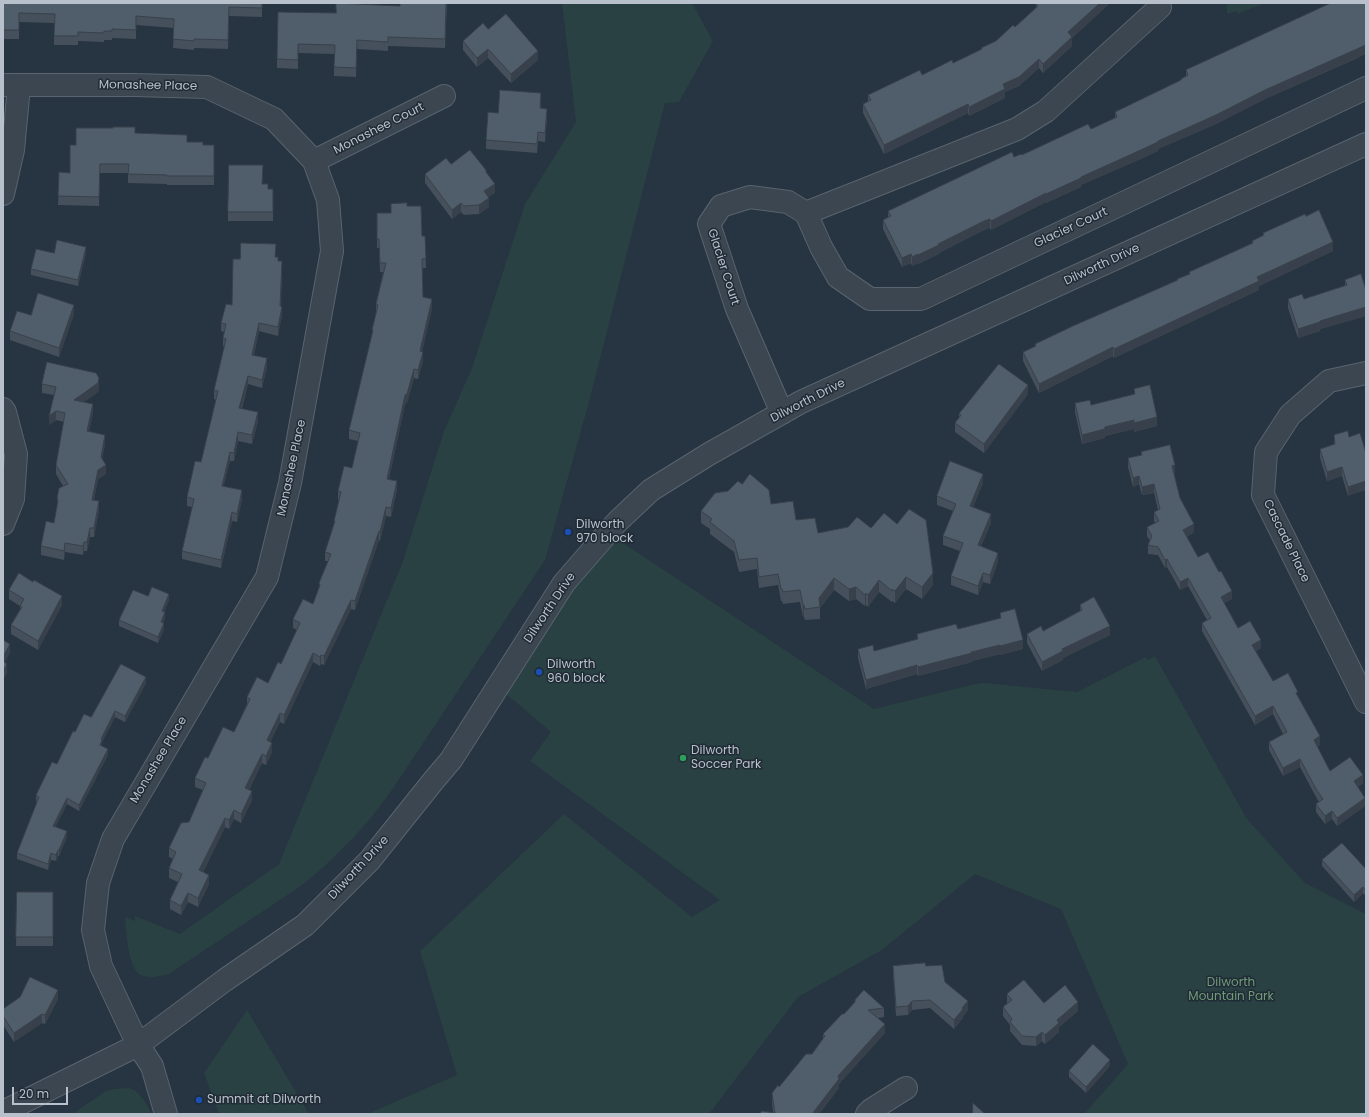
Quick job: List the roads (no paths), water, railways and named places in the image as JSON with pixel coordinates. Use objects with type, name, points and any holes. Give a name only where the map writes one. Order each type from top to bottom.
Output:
[{"type":"street","points":[[806,213],[1017,129],[1046,111],[1160,7]]},
{"type":"street","name":"Monashee Place","points":[[3,194],[12,150],[11,85],[134,85],[206,87],[274,119],[314,161],[328,200],[332,251],[290,483],[267,577],[113,839],[98,883],[93,930],[101,966],[138,1045],[152,1066],[166,1114]]},
{"type":"street","name":"Glacier Court","points":[[782,413],[737,309],[709,224],[721,206],[750,197],[788,202],[806,213],[821,247],[838,277],[870,299],[921,299],[1366,88]]},
{"type":"street","name":"Monashee Court","points":[[314,161],[444,96]]},
{"type":"street","name":"Dilworth Drive","points":[[3,1112],[138,1045],[224,980],[305,925],[370,860],[451,760],[564,583],[617,522],[651,490],[709,454],[801,402],[1366,144]]},
{"type":"street","name":"Cascade Place","points":[[1366,374],[1329,381],[1290,414],[1266,452],[1263,495],[1366,702]]},
{"type":"street","points":[[3,409],[16,454],[13,499],[3,524]]},
{"type":"street","points":[[867,1114],[906,1088]]},
{"type":"place","name":"Dilworth 970 block","points":[[568,532]]},
{"type":"place","name":"Dilworth 960 block","points":[[539,672]]},
{"type":"place","name":"Dilworth Soccer Park","points":[[683,758]]},
{"type":"place","name":"Summit at Dilworth","points":[[199,1100]]},
{"type":"park label","name":"Dilworth Mountain Park","points":[[1231,990]]}]
